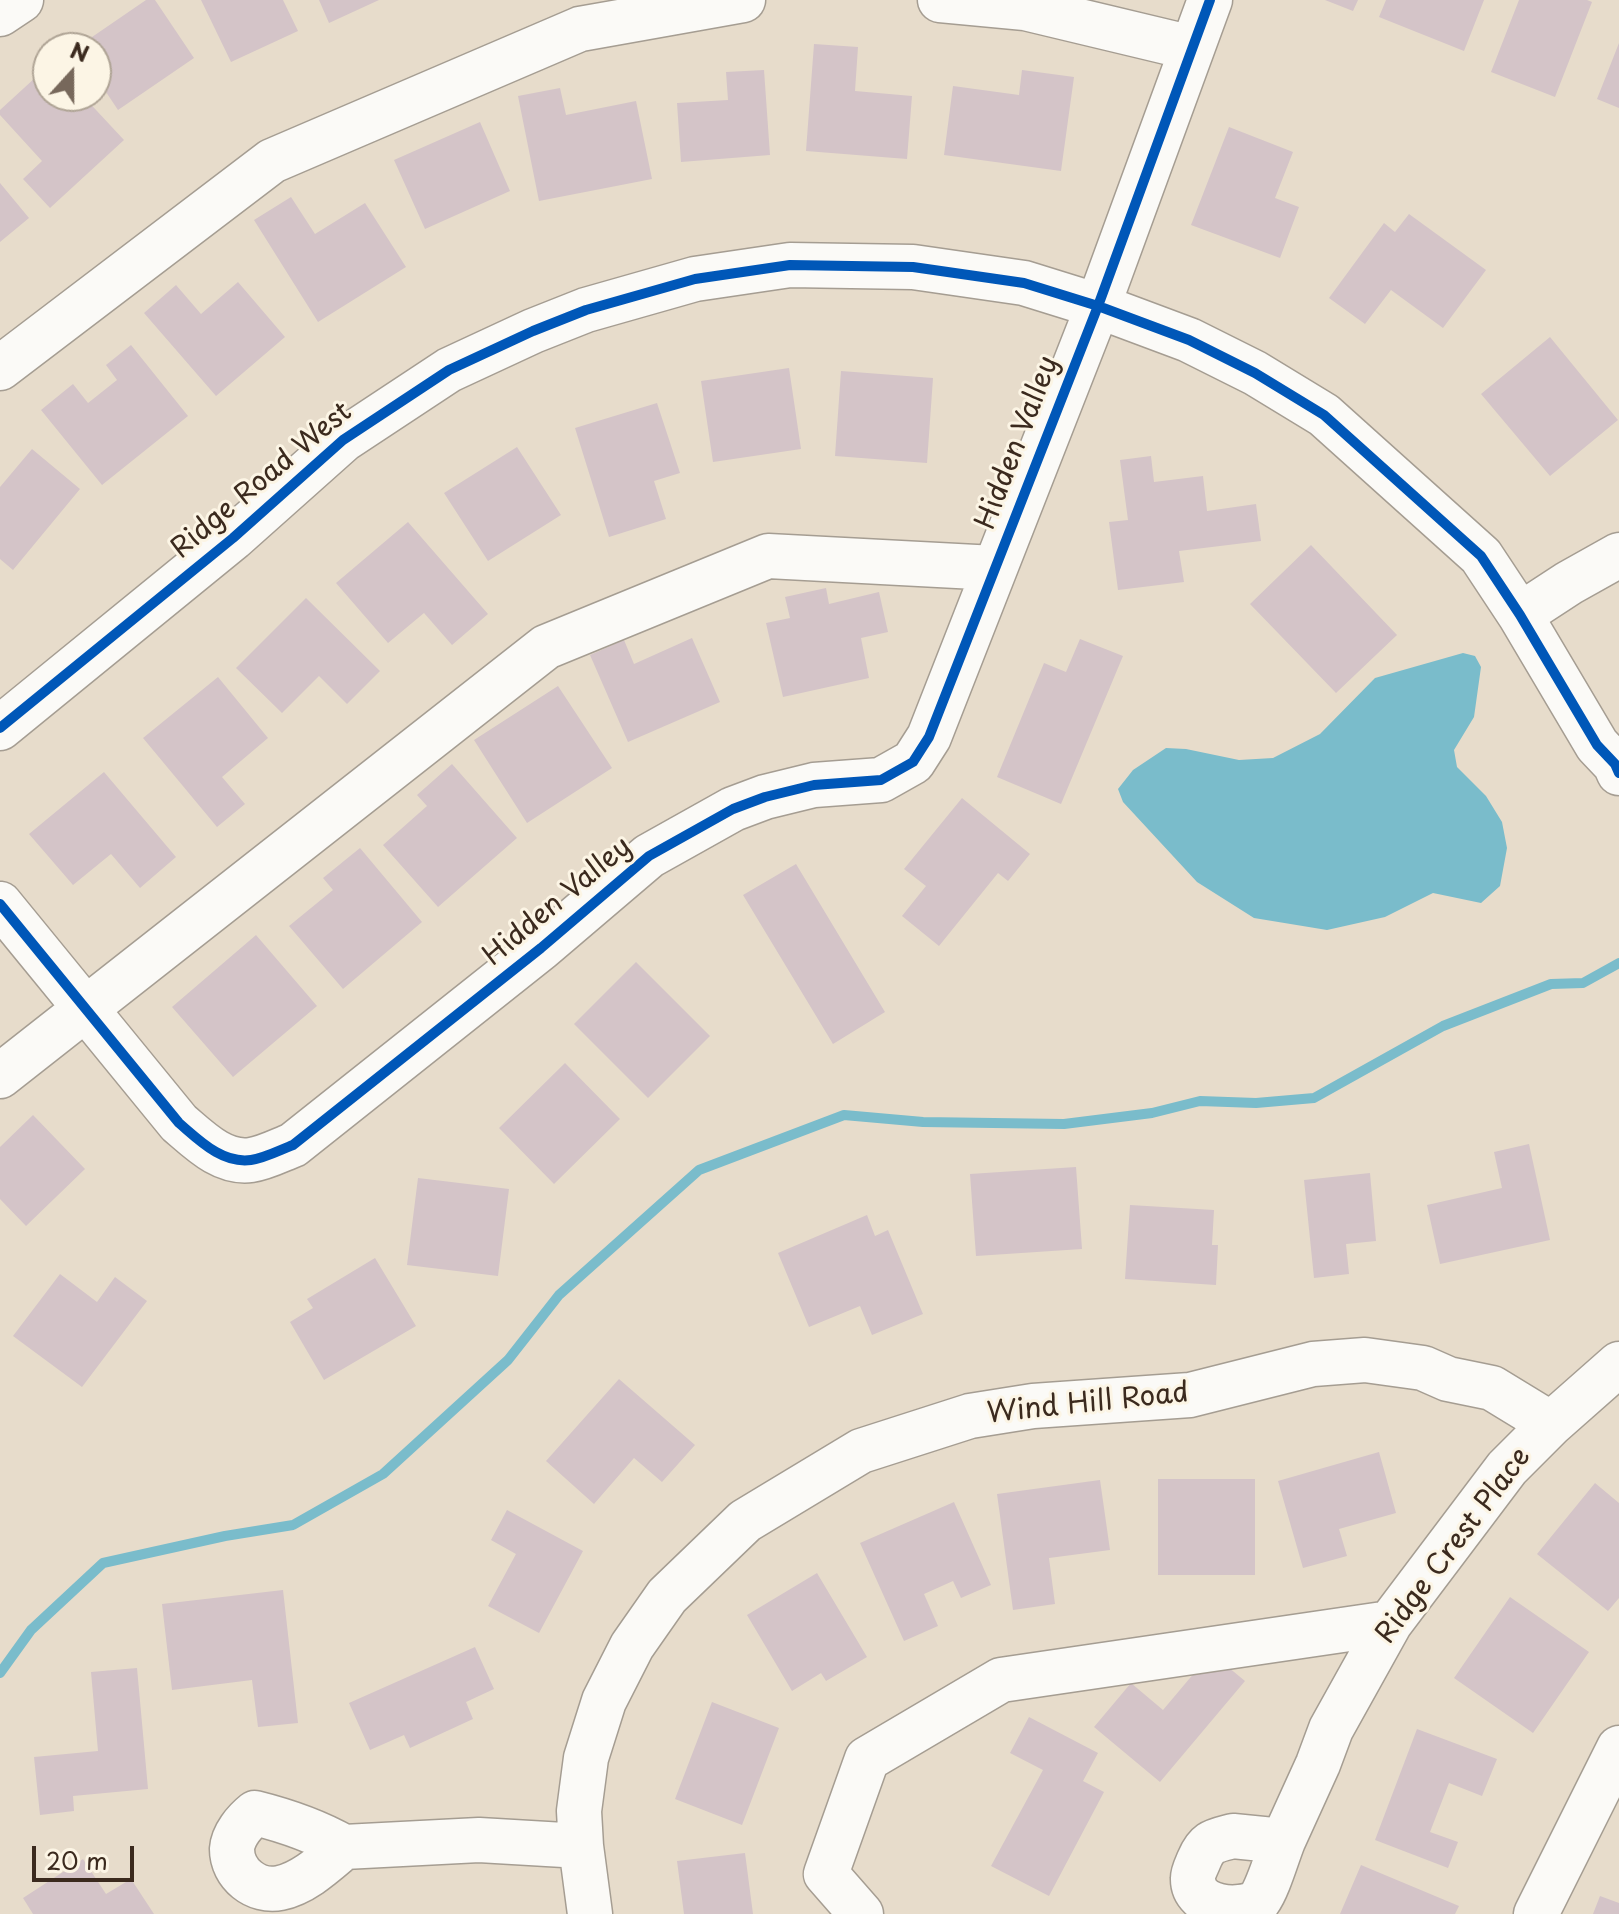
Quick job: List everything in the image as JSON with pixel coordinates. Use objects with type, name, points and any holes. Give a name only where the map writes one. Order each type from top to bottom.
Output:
[{"type":"street","points":[[0,14],[21,0]]},
{"type":"street","points":[[0,368],[272,161],[580,29],[743,0]]},
{"type":"street","points":[[940,0],[1025,8],[1192,48]]},
{"type":"street","name":"Hidden Valley","points":[[0,904],[179,1123],[207,1146],[231,1159],[251,1160],[293,1145],[541,948],[649,856],[733,809],[765,797],[814,785],[881,780],[913,762],[929,737],[1098,306],[1210,0]]},
{"type":"street","name":"Ridge Road West","points":[[0,728],[233,538],[343,440],[449,370],[586,310],[695,279],[790,265],[913,267],[1024,283],[1098,306],[1189,340],[1255,373],[1324,415],[1481,556],[1597,745],[1615,764],[1619,773]]},
{"type":"street","points":[[1520,615],[1619,555]]},
{"type":"street","points":[[0,1076],[546,647],[768,556],[995,568]]},
{"type":"street","name":"Wind Hill Road","points":[[590,1914],[579,1811],[586,1758],[604,1701],[632,1646],[667,1596],[745,1521],[861,1451],[970,1416],[1033,1406],[1190,1395],[1313,1364],[1365,1360],[1423,1368],[1448,1379],[1492,1388],[1551,1424]]},
{"type":"street","name":"Ridge Crest Place","points":[[1283,1841],[1331,1729],[1390,1623],[1507,1468],[1619,1364]]},
{"type":"street","points":[[861,1914],[826,1874],[867,1759],[1001,1680],[1390,1623]]},
{"type":"street","points":[[1536,1914],[1619,1748]]},
{"type":"street","points":[[344,1847],[479,1840],[581,1846]]},
{"type":"water","points":[[1463,653],[1475,656],[1481,667],[1474,717],[1454,750],[1457,767],[1486,796],[1502,822],[1507,848],[1500,886],[1481,903],[1433,893],[1385,917],[1327,930],[1254,918],[1197,882],[1123,802],[1118,789],[1133,770],[1166,748],[1239,760],[1273,758],[1320,734],[1375,678]]},
{"type":"building","points":[[146,0],[155,0],[194,58],[118,110],[112,101],[112,32],[99,32]]},
{"type":"building","points":[[201,0],[283,0],[298,31],[231,62]]},
{"type":"building","points":[[319,0],[379,0],[329,23]]},
{"type":"building","points":[[1325,0],[1358,0],[1353,11]]},
{"type":"building","points":[[1386,0],[1484,0],[1464,51],[1379,17]]},
{"type":"building","points":[[1519,0],[1592,2],[1555,97],[1491,72]]},
{"type":"building","points":[[1619,43],[1619,108],[1597,99]]},
{"type":"building","points":[[814,44],[858,47],[855,91],[912,96],[907,159],[806,151]]},
{"type":"building","points":[[764,70],[770,155],[681,162],[677,103],[728,100],[726,72]]},
{"type":"building","points":[[1022,70],[1074,77],[1061,171],[944,155],[953,86],[1019,95]]},
{"type":"building","points":[[32,81],[32,112],[98,112],[124,140],[50,208],[23,179],[42,161],[0,115],[0,110]]},
{"type":"building","points":[[560,88],[566,115],[636,101],[652,179],[539,201],[518,96]]},
{"type":"building","points":[[480,122],[510,191],[425,229],[394,160]]},
{"type":"building","points":[[1229,127],[1293,152],[1275,198],[1299,207],[1280,258],[1191,225]]},
{"type":"building","points":[[0,183],[29,218],[0,242]]},
{"type":"building","points":[[291,197],[315,234],[365,203],[406,267],[318,322],[254,220]]},
{"type":"building","points":[[1409,214],[1486,270],[1443,328],[1391,290],[1365,324],[1329,298],[1384,223],[1395,232]]},
{"type":"building","points":[[238,282],[285,337],[216,396],[144,313],[176,285],[201,314]]},
{"type":"building","points":[[1550,337],[1618,420],[1550,476],[1481,394]]},
{"type":"building","points":[[131,345],[188,416],[102,485],[41,410],[73,384],[88,403],[117,380],[106,365]]},
{"type":"building","points":[[789,368],[801,449],[713,462],[701,381]]},
{"type":"building","points":[[841,371],[933,378],[927,463],[835,456]]},
{"type":"building","points":[[657,403],[680,473],[654,481],[666,519],[609,537],[575,428]]},
{"type":"building","points":[[517,447],[561,515],[488,561],[444,493]]},
{"type":"building","points":[[32,449],[80,489],[13,570],[0,559],[0,487]]},
{"type":"building","points":[[1151,456],[1154,482],[1203,476],[1207,511],[1256,504],[1261,541],[1179,551],[1184,582],[1118,590],[1109,522],[1128,520],[1120,460]]},
{"type":"building","points":[[408,522],[488,614],[452,645],[424,613],[388,643],[336,583]]},
{"type":"building","points":[[1311,545],[1397,635],[1336,693],[1250,604]]},
{"type":"building","points":[[826,588],[829,604],[879,592],[888,632],[861,638],[869,678],[783,697],[766,623],[790,618],[785,597]]},
{"type":"building","points":[[306,598],[380,671],[347,704],[319,676],[282,713],[236,668]]},
{"type":"building","points":[[692,638],[720,702],[628,742],[590,655],[624,640],[634,664]]},
{"type":"building","points":[[1080,639],[1123,656],[1061,804],[997,777],[1044,663],[1066,672]]},
{"type":"building","points":[[218,677],[268,738],[222,777],[245,804],[217,827],[143,738]]},
{"type":"building","points":[[558,686],[612,768],[527,823],[474,740]]},
{"type":"building","points":[[452,764],[517,838],[438,907],[383,845],[427,806],[417,795]]},
{"type":"building","points":[[104,772],[176,857],[140,888],[111,854],[73,885],[29,834]]},
{"type":"building","points":[[962,798],[1030,854],[1008,881],[998,873],[939,946],[902,916],[926,886],[904,869]]},
{"type":"building","points":[[360,848],[422,922],[343,989],[289,926],[333,890],[323,878]]},
{"type":"building","points":[[796,864],[885,1012],[833,1044],[743,895]]},
{"type":"building","points":[[256,935],[317,1006],[233,1077],[172,1007]]},
{"type":"building","points":[[636,962],[710,1036],[648,1098],[574,1024]]},
{"type":"building","points":[[565,1063],[620,1119],[554,1184],[499,1128]]},
{"type":"building","points":[[33,1115],[85,1169],[26,1226],[0,1199],[0,1147]]},
{"type":"building","points":[[1529,1144],[1550,1240],[1440,1264],[1427,1205],[1502,1188],[1494,1152]]},
{"type":"building","points":[[1076,1167],[1082,1249],[976,1256],[970,1174]]},
{"type":"building","points":[[1370,1173],[1376,1241],[1346,1244],[1349,1274],[1314,1278],[1304,1180]]},
{"type":"building","points":[[418,1178],[509,1189],[498,1276],[407,1265]]},
{"type":"building","points":[[1130,1205],[1214,1210],[1212,1245],[1218,1245],[1216,1285],[1125,1279]]},
{"type":"building","points":[[867,1215],[875,1236],[888,1230],[923,1314],[872,1335],[860,1306],[809,1327],[778,1253]]},
{"type":"building","points":[[375,1258],[416,1326],[324,1380],[290,1322],[313,1308],[307,1299]]},
{"type":"building","points":[[60,1274],[97,1302],[115,1277],[147,1301],[82,1387],[13,1336]]},
{"type":"building","points":[[619,1379],[695,1445],[662,1482],[634,1458],[594,1504],[546,1461]]},
{"type":"building","points":[[1379,1452],[1396,1513],[1339,1529],[1347,1556],[1303,1568],[1278,1481]]},
{"type":"building","points":[[1158,1479],[1255,1479],[1255,1575],[1158,1575]]},
{"type":"building","points":[[1100,1480],[1110,1550],[1049,1558],[1055,1604],[1013,1610],[997,1494]]},
{"type":"building","points":[[1595,1483],[1619,1503],[1619,1598],[1608,1611],[1537,1554]]},
{"type":"building","points":[[954,1502],[991,1585],[961,1598],[953,1581],[924,1594],[938,1626],[904,1641],[860,1543]]},
{"type":"building","points":[[507,1510],[583,1551],[539,1633],[488,1606],[516,1554],[491,1540]]},
{"type":"building","points":[[817,1573],[867,1657],[826,1681],[821,1673],[792,1691],[747,1615]]},
{"type":"building","points":[[283,1590],[298,1723],[258,1727],[252,1680],[172,1690],[162,1604]]},
{"type":"building","points":[[1510,1597],[1589,1652],[1533,1733],[1454,1678]]},
{"type":"building","points":[[475,1647],[494,1689],[466,1702],[473,1719],[410,1748],[404,1735],[370,1750],[349,1703]]},
{"type":"building","points":[[1211,1653],[1245,1681],[1160,1782],[1094,1727],[1131,1683],[1163,1710]]},
{"type":"building","points":[[137,1668],[148,1789],[73,1796],[74,1811],[40,1815],[34,1757],[98,1751],[91,1672]]},
{"type":"building","points":[[712,1702],[779,1728],[742,1825],[675,1799]]},
{"type":"building","points":[[1029,1717],[1098,1753],[1083,1781],[1104,1792],[1049,1896],[991,1866],[1043,1770],[1010,1753]]},
{"type":"building","points":[[1417,1729],[1497,1759],[1482,1796],[1449,1783],[1430,1832],[1458,1842],[1448,1868],[1375,1840]]},
{"type":"building","points":[[745,1853],[753,1914],[684,1914],[677,1861]]},
{"type":"building","points":[[83,1859],[106,1894],[131,1879],[154,1914],[33,1914],[23,1898]]},
{"type":"building","points":[[1361,1865],[1459,1906],[1455,1914],[1340,1914]]},
{"type":"building","points":[[1600,1896],[1619,1903],[1619,1914],[1593,1914]]},
{"type":"waterway","points":[[0,1673],[31,1630],[103,1563],[225,1536],[293,1525],[383,1474],[508,1360],[559,1295],[699,1170],[844,1115],[923,1122],[1064,1124],[1152,1113],[1200,1101],[1256,1103],[1314,1098],[1443,1026],[1551,984],[1583,983],[1619,963]]},
{"type":"cycle path","points":[[0,904],[179,1123],[221,1155],[251,1160],[293,1145],[541,948],[649,856],[733,809],[765,797],[814,785],[881,780],[913,762],[929,737],[1098,306],[1210,0]]},
{"type":"cycle path","points":[[0,728],[233,538],[343,440],[449,370],[586,310],[695,279],[790,265],[913,267],[1024,283],[1098,306],[1189,340],[1255,373],[1324,415],[1481,556],[1597,745],[1615,764],[1619,773]]}]
